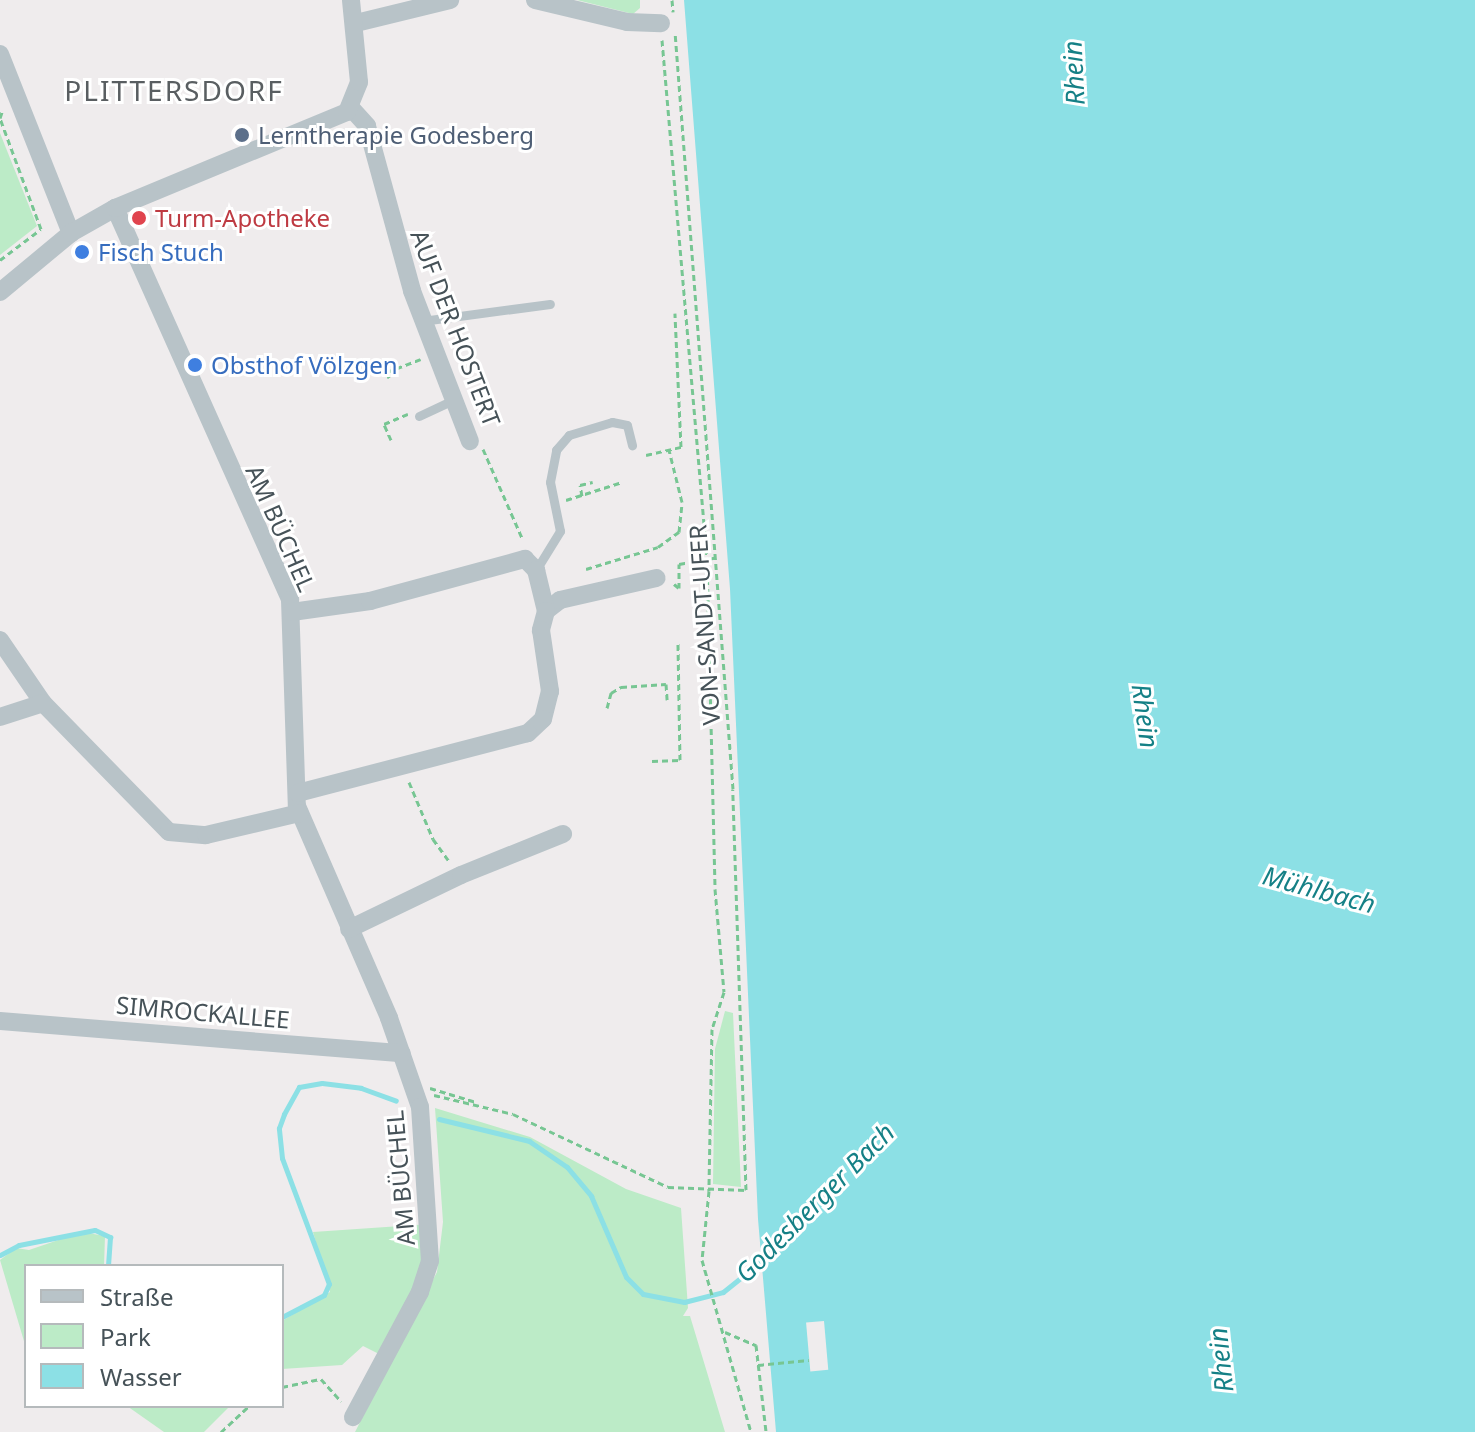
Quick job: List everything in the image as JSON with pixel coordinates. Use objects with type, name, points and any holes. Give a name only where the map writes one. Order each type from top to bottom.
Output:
[{"type":"street","points":[[0,292],[71,233],[115,208],[351,108],[359,82],[356,23],[351,0]]},
{"type":"street","points":[[356,23],[450,0]]},
{"type":"street","points":[[535,0],[627,22],[668,23]]},
{"type":"street","points":[[0,54],[71,233]]},
{"type":"street","name":"AUF DER HOSTERT","points":[[351,108],[367,126],[390,220],[422,321],[470,441]]},
{"type":"street","name":"AM BÜCHEL","points":[[115,208],[292,612],[299,813],[402,1053],[414,1087],[425,1138],[430,1261],[420,1292],[353,1417]]},
{"type":"street","points":[[292,612],[370,601],[531,564],[546,611],[541,630],[550,698],[539,724],[521,736],[298,793]]},
{"type":"street","points":[[546,611],[560,600],[657,578]]},
{"type":"street","points":[[0,640],[43,703],[156,821],[176,835],[206,835],[299,813]]},
{"type":"street","points":[[0,717],[43,703]]},
{"type":"street","points":[[349,929],[461,875],[563,834]]},
{"type":"street","name":"SIMROCKALLEE","points":[[0,1021],[402,1053]]},
{"type":"lane","points":[[422,321],[550,304]]},
{"type":"lane","points":[[419,416],[454,400]]},
{"type":"lane","points":[[531,564],[560,531],[551,465],[569,435],[612,422],[627,425],[632,445]]},
{"type":"path","name":"VON-SANDT-UFER","points":[[668,23],[717,557],[733,789],[737,991],[746,1190],[709,1191]]},
{"type":"path","name":"VON-SANDT-UFER","points":[[668,23],[707,559],[715,889],[724,992],[712,1029],[709,1191],[702,1260],[751,1432]]},
{"type":"path","points":[[0,260],[41,229],[0,118],[11,82]]},
{"type":"path","points":[[646,455],[681,447],[675,313]]},
{"type":"path","points":[[389,378],[387,372],[435,354]]},
{"type":"path","name":"AUF DER HOSTERT","points":[[470,441],[487,452],[531,564]]},
{"type":"path","points":[[586,569],[658,547],[679,532],[682,502],[669,450]]},
{"type":"path","points":[[582,496],[580,485],[593,482]]},
{"type":"path","points":[[554,503],[622,482]]},
{"type":"path","points":[[679,564],[717,557]]},
{"type":"path","points":[[652,761],[680,760],[678,643]]},
{"type":"path","points":[[607,708],[611,693],[621,687],[666,684],[667,700]]},
{"type":"path","points":[[403,767],[433,839],[461,875]]},
{"type":"path","points":[[724,992],[737,991]]},
{"type":"path","points":[[414,1087],[470,1097],[479,1105],[551,1129],[648,1180],[709,1191]]},
{"type":"path","points":[[725,1332],[756,1345],[766,1432]]},
{"type":"path","points":[[758,1365],[809,1360]]},
{"type":"path","points":[[284,1387],[321,1379],[353,1417]]},
{"type":"path","points":[[221,1432],[247,1408]]},
{"type":"green space","points":[[577,0],[640,0],[640,8],[633,14]]},
{"type":"green space","points":[[0,133],[37,226],[0,255]]},
{"type":"green space","points":[[725,1011],[733,1013],[741,1187],[713,1184],[715,1049]]},
{"type":"green space","points":[[435,1108],[530,1137],[626,1189],[681,1208],[688,1308],[683,1316],[690,1316],[725,1432],[355,1432],[437,1272],[443,1222]]},
{"type":"green space","points":[[430,1224],[426,1266],[379,1354],[363,1346],[342,1365],[284,1369],[284,1320],[330,1292],[313,1232]]},
{"type":"green space","points":[[82,1232],[105,1236],[104,1264],[24,1264],[24,1341],[0,1260],[16,1248],[29,1250]]},
{"type":"green space","points":[[130,1408],[228,1408],[204,1432],[164,1432]]},
{"type":"water","points":[[684,0],[1475,0],[1475,1432],[776,1432],[758,1219],[730,589]]},
{"type":"pier","points":[[824,1321],[828,1370],[810,1371],[806,1323]]},
{"type":"waterway","name":"Godesberger Bach","points":[[284,1316],[324,1295],[329,1284],[282,1158],[279,1128],[284,1114],[299,1087],[322,1083],[361,1088],[396,1101]]},
{"type":"waterway","name":"Godesberger Bach","points":[[439,1119],[529,1141],[567,1167],[591,1196],[626,1277],[643,1294],[684,1302],[723,1292],[764,1259]]},
{"type":"waterway","name":"Godesberger Bach","points":[[0,1255],[19,1245],[95,1230],[110,1237],[108,1264]]},
{"type":"place","name":"Lerntherapie Godesberg","points":[[242,135]]},
{"type":"place","name":"Turm-Apotheke","points":[[139,218]]},
{"type":"place","name":"Fisch Stuch","points":[[82,252]]},
{"type":"place","name":"Obsthof Völzgen","points":[[195,365]]},
{"type":"district","name":"PLITTERSDORF","points":[[174,90]]},
{"type":"water label","name":"Rhein","points":[[1074,73]]},
{"type":"water label","name":"Rhein","points":[[1145,716]]},
{"type":"water label","name":"Mühlbach","points":[[1319,890]]},
{"type":"water label","name":"Rhein","points":[[1221,1360]]}]
